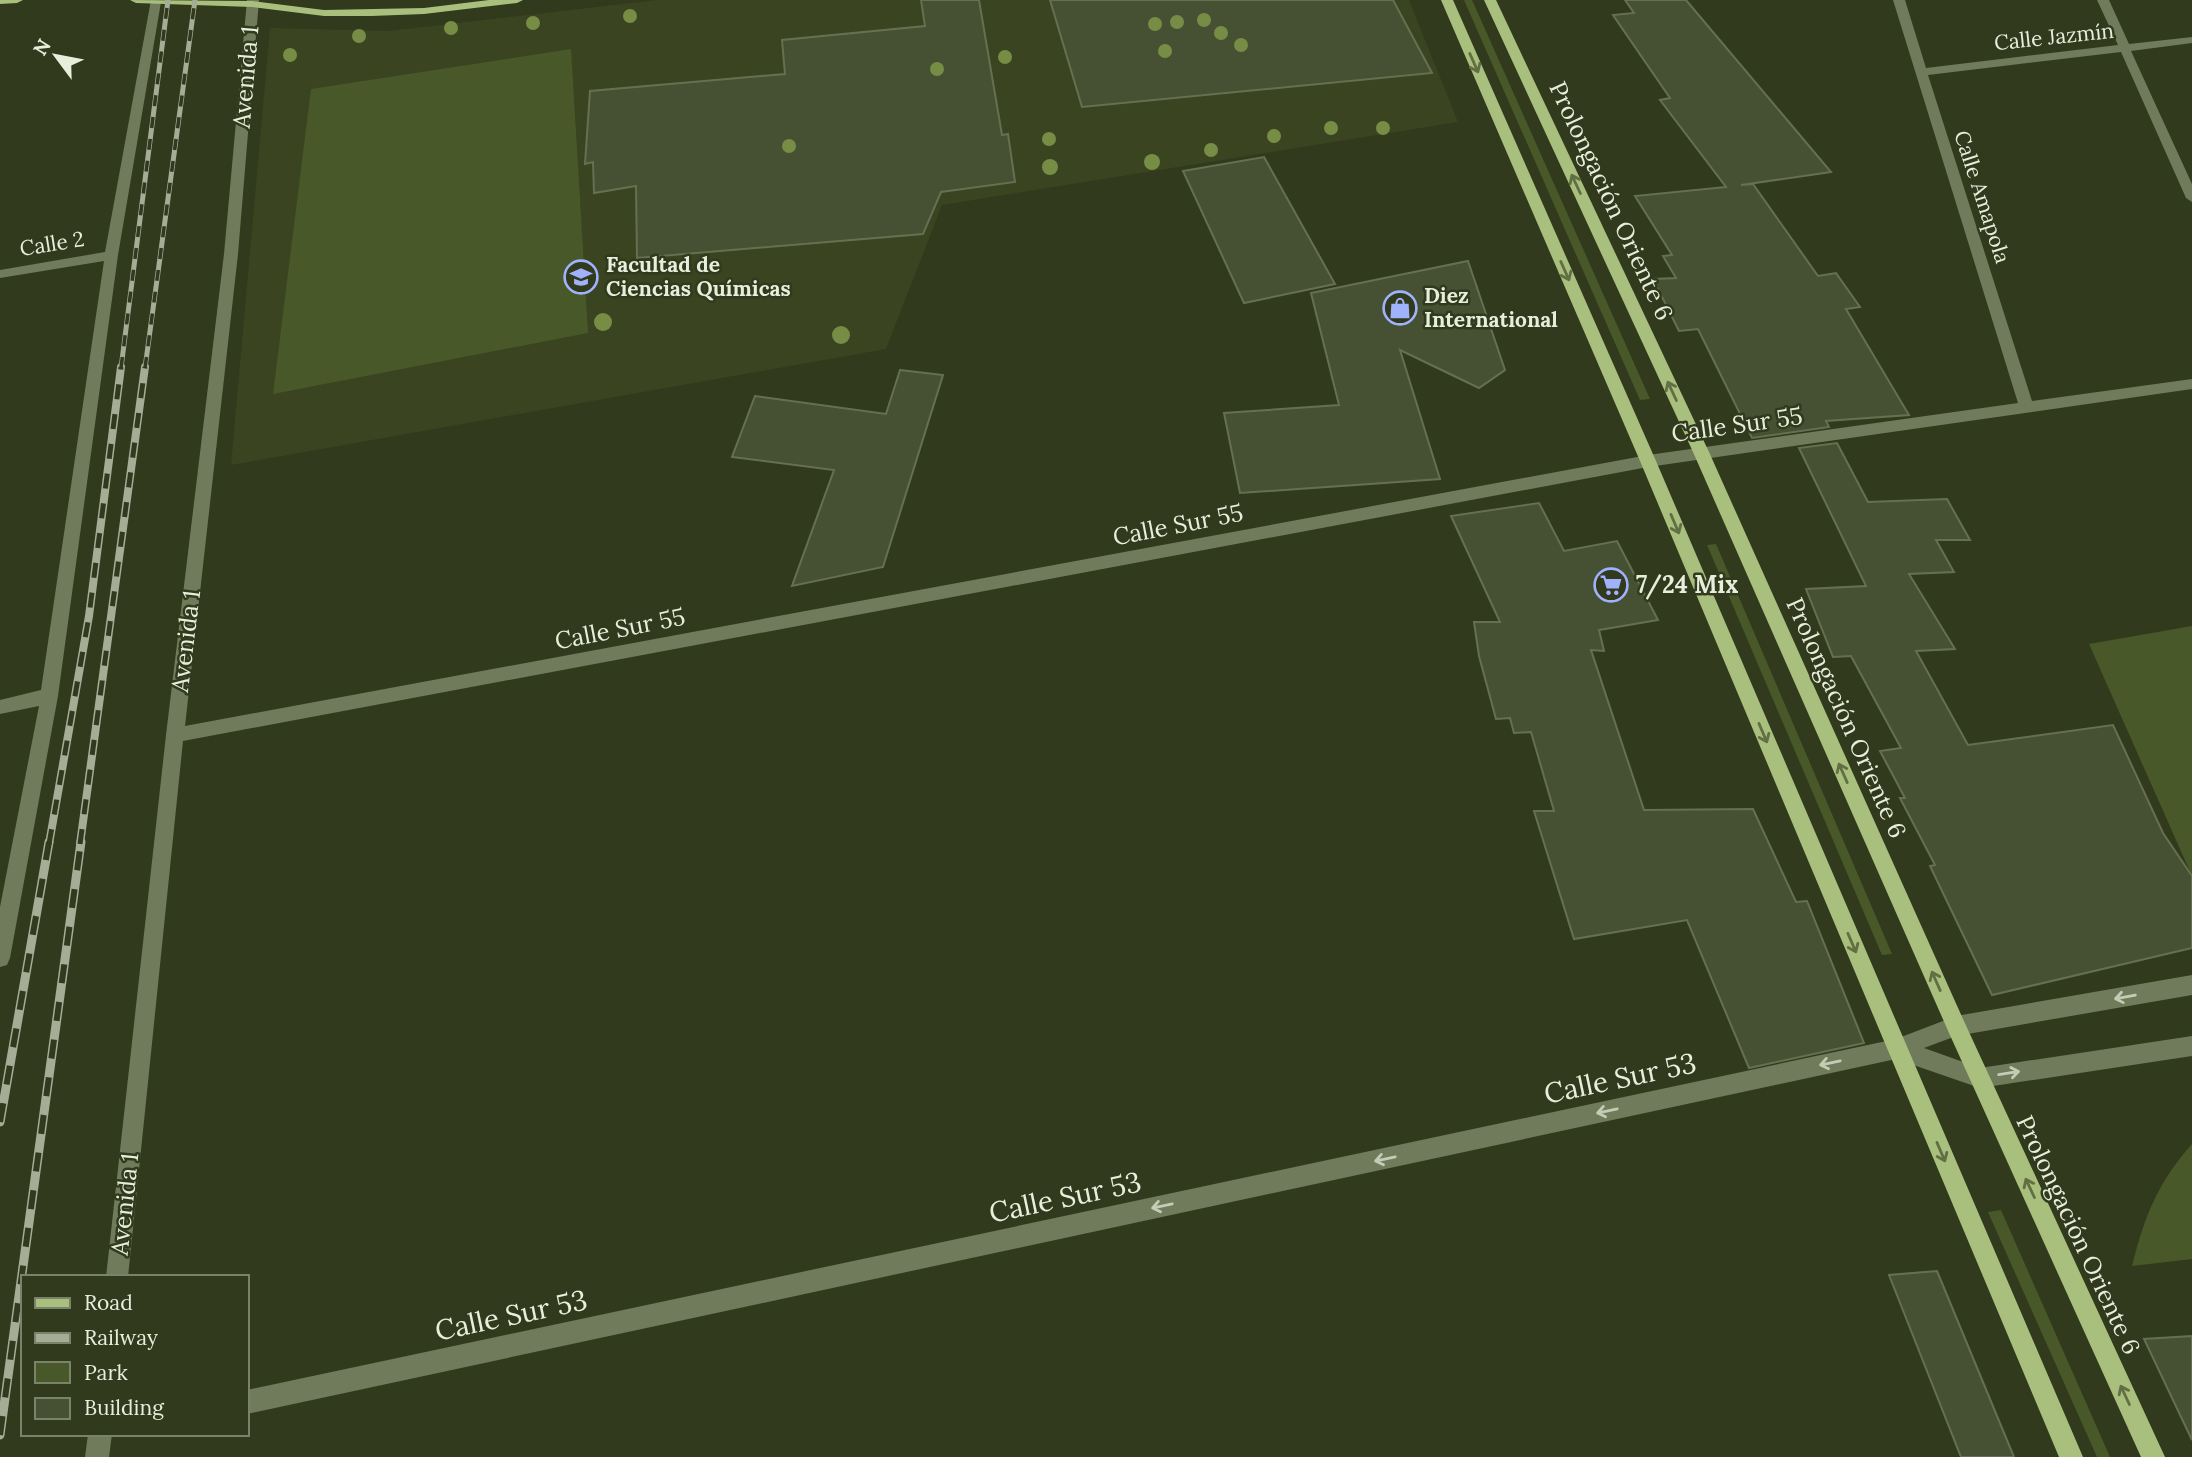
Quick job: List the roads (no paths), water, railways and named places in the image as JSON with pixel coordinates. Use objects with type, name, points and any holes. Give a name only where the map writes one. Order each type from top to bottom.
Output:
[{"type":"main road","points":[[0,1],[16,0]]},
{"type":"main road","points":[[136,0],[253,2],[324,13],[424,11],[517,0]]},
{"type":"main road","points":[[1447,0],[1648,461],[2071,1457]]},
{"type":"main road","name":"Prolongación Oriente 6","points":[[1490,0],[1701,452],[1956,1026],[2153,1457]]},
{"type":"street","name":"Calle Amapola","points":[[1899,0],[2026,407]]},
{"type":"street","points":[[2103,0],[2192,198]]},
{"type":"street","points":[[0,958],[49,696],[111,256],[155,2]]},
{"type":"street","name":"Avenida 1","points":[[117,1275],[175,735],[231,254],[253,2]]},
{"type":"street","name":"Calle Jazmín","points":[[1920,72],[2192,40]]},
{"type":"street","name":"Calle 2","points":[[0,274],[111,256]]},
{"type":"street","name":"Calle Sur 55","points":[[175,735],[1648,461],[2192,384]]},
{"type":"street","points":[[0,707],[49,696]]},
{"type":"street","name":"Calle Sur 53","points":[[248,1402],[1896,1049],[1956,1026],[2192,985]]},
{"type":"street","points":[[1896,1049],[1980,1078],[2192,1046]]},
{"type":"street","points":[[97,1457],[100,1436]]},
{"type":"railway","points":[[121,368],[168,0]]},
{"type":"railway","points":[[145,368],[195,0]]},
{"type":"railway","points":[[49,844],[89,616],[121,367]]},
{"type":"railway","points":[[80,844],[145,367]]},
{"type":"railway","points":[[0,1122],[49,842]]},
{"type":"railway","points":[[22,1275],[81,842]]},
{"type":"railway","points":[[0,1435],[21,1281]]},
{"type":"place","name":"Facultad de Ciencias Químicas","points":[[581,277]]},
{"type":"place","name":"Diez International","points":[[1400,308]]},
{"type":"place","name":"7/24 Mix","points":[[1611,585]]}]
